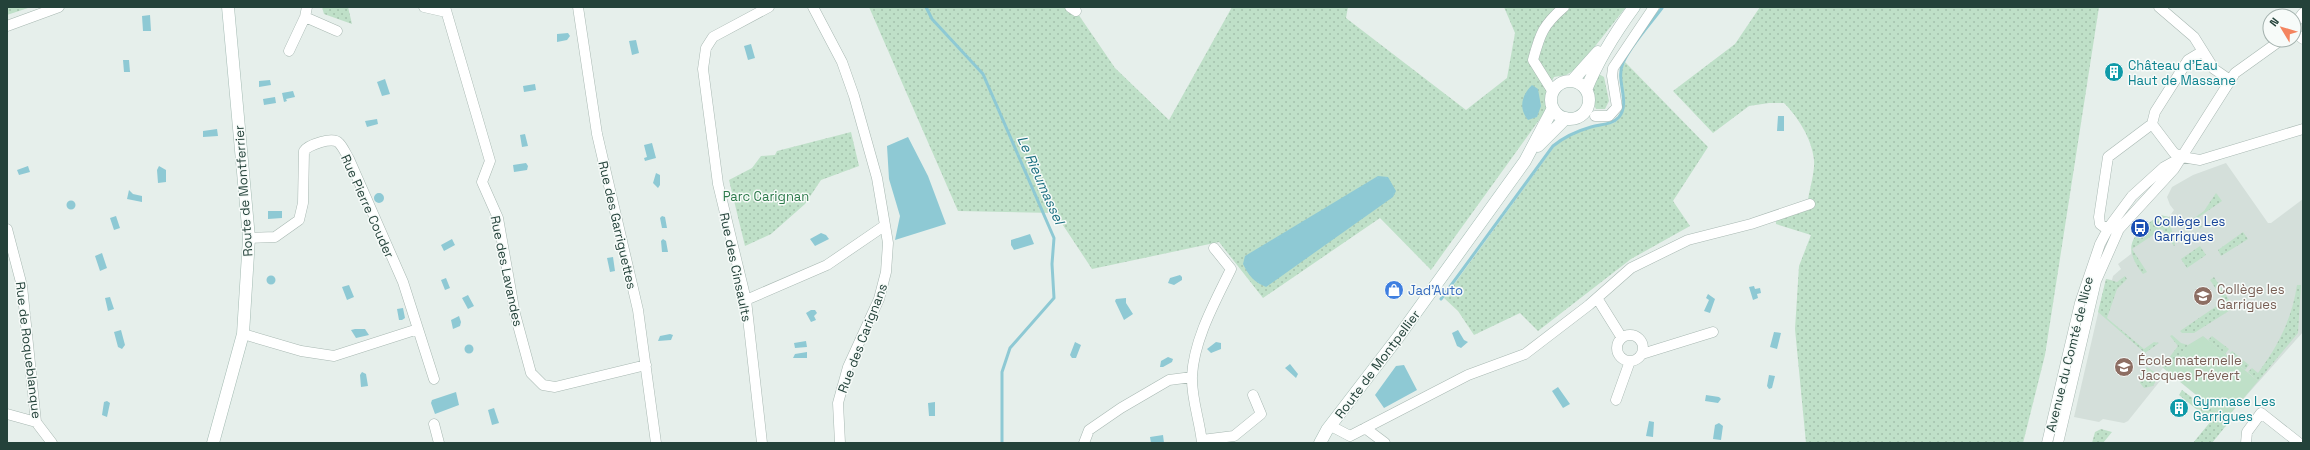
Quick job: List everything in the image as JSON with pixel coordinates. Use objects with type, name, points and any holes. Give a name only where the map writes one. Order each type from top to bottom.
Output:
[{"type":"street","points":[[7,26],[59,7]]},
{"type":"street","name":"Route de Montferrier","points":[[213,443],[243,334],[249,238],[228,7]]},
{"type":"street","points":[[288,51],[305,17],[308,7]]},
{"type":"street","points":[[424,7],[446,10]]},
{"type":"street","name":"Rue des Garriguettes","points":[[578,7],[597,134],[638,310],[656,443]]},
{"type":"street","name":"Rue des Cinsaults","points":[[762,443],[746,300],[718,184],[703,69],[706,48],[713,37],[768,7]]},
{"type":"street","name":"Rue des Carignans","points":[[813,7],[842,62],[854,96],[877,178],[888,243],[886,272],[879,299],[848,367],[838,403],[840,443]]},
{"type":"street","points":[[1564,7],[1551,18],[1539,35],[1533,60],[1544,79],[1555,88],[1572,81],[1579,84],[1586,90]]},
{"type":"street","name":"Route de Montpellier","points":[[1524,161],[1566,118],[1577,117],[1585,110],[1588,100],[1586,90],[1594,70],[1614,35],[1634,7]]},
{"type":"street","points":[[1595,116],[1608,116],[1617,107],[1612,76],[1613,68],[1654,7]]},
{"type":"street","points":[[2159,7],[2194,37],[2214,69],[2230,80]]},
{"type":"street","name":"Rue des Lavandes","points":[[446,10],[490,161],[482,182],[498,218],[515,314],[531,373],[543,385],[555,387],[646,366]]},
{"type":"street","points":[[305,17],[337,31]]},
{"type":"street","name":"Route de Montpellier","points":[[1572,81],[1614,35]]},
{"type":"street","points":[[2182,157],[2230,80],[2243,66],[2270,48]]},
{"type":"street","points":[[2108,230],[2100,224],[2099,217],[2108,157],[2152,124],[2155,112],[2188,60],[2203,51]]},
{"type":"street","name":"Route de Montpellier","points":[[1320,443],[1329,428],[1399,336],[1524,161],[1553,108],[1551,100],[1555,88]]},
{"type":"street","points":[[1553,108],[1558,115],[1566,118]]},
{"type":"street","points":[[2152,124],[2174,153],[2182,157],[2200,160],[2303,129]]},
{"type":"street","name":"Rue Pierre Couder","points":[[249,238],[274,237],[298,220],[303,203],[304,151],[307,146],[335,140],[339,143],[349,160],[403,282],[434,379]]},
{"type":"street","name":"Avenue du Comté de Nice","points":[[2047,443],[2080,303],[2091,266],[2108,230],[2132,196],[2169,164],[2182,157]]},
{"type":"street","name":"Avenue du Comté de Nice","points":[[2058,443],[2096,281],[2110,247],[2131,215],[2174,169],[2182,157]]},
{"type":"street","points":[[1329,428],[1351,439],[1365,428],[1468,375],[1525,354],[1598,298],[1631,268],[1688,240],[1752,224],[1810,204]]},
{"type":"street","points":[[746,300],[827,265],[884,226]]},
{"type":"street","name":"Rue de Roqueblanque","points":[[7,229],[22,286],[36,422],[52,443]]},
{"type":"street","points":[[1214,248],[1231,269],[1202,332],[1192,377],[1202,441],[1234,436],[1261,414],[1253,395]]},
{"type":"street","points":[[1598,298],[1622,338]]},
{"type":"street","points":[[243,334],[301,351],[334,356],[418,329]]},
{"type":"street","points":[[1642,354],[1643,345],[1639,338],[1631,335],[1622,338],[1618,344],[1618,352],[1623,359],[1630,361],[1637,359],[1642,354],[1713,332]]},
{"type":"street","points":[[1616,400],[1630,361]]},
{"type":"street","points":[[1084,443],[1089,430],[1121,408],[1169,380],[1192,377]]},
{"type":"street","points":[[2246,443],[2247,432],[2261,413],[2299,443]]},
{"type":"street","points":[[7,414],[36,422]]},
{"type":"street","points":[[434,424],[439,443]]},
{"type":"street","name":"Route de Montpellier","points":[[1313,443],[1329,428]]},
{"type":"street","points":[[1365,428],[1386,443]]},
{"type":"shaded area","name":"Collège les Garrigues","points":[[2226,163],[2268,223],[2271,223],[2303,199],[2303,332],[2230,414],[2233,417],[2229,422],[2163,368],[2159,373],[2160,381],[2128,421],[2124,423],[2103,419],[2099,422],[2074,417],[2106,279],[2112,280],[2113,276],[2121,269],[2118,264],[2131,254],[2132,244],[2145,227],[2160,215],[2169,217],[2174,210],[2167,197],[2172,187],[2193,175]]},
{"type":"green space","points":[[7,7],[31,7],[7,15]]},
{"type":"green space","points":[[322,7],[348,7],[352,24],[324,14]]},
{"type":"green space","points":[[869,7],[1077,7],[1076,11],[1115,68],[1169,120],[1232,7],[1348,7],[1346,18],[1466,110],[1507,78],[1515,33],[1504,7],[1626,7],[1578,68],[1566,75],[1554,77],[1546,92],[1547,109],[1431,270],[1380,218],[1263,298],[1219,242],[1092,269],[1055,213],[958,211]]},
{"type":"green space","points":[[1760,7],[2099,7],[2045,355],[2023,443],[1806,443],[1795,329],[1799,266],[1811,235],[1776,224],[1776,211],[1808,200],[1813,175],[1814,160],[1813,152],[1807,136],[1804,129],[1784,103],[1769,103],[1749,106],[1713,133],[1673,91],[1735,44]]},
{"type":"green space","points":[[1625,62],[1708,147],[1673,201],[1690,226],[1631,259],[1538,331],[1520,313],[1474,335],[1458,311],[1444,298],[1554,147],[1564,138],[1595,126],[1614,123],[1618,119],[1623,112],[1625,103],[1620,75]]},
{"type":"green space","points":[[1597,73],[1604,77],[1609,101],[1605,109],[1596,109],[1592,100],[1593,86]]},
{"type":"green space","name":"Parc Carignan","points":[[851,132],[859,166],[821,180],[805,204],[771,234],[745,246],[729,180],[752,168],[761,156],[775,155],[777,151]]},
{"type":"green space","points":[[2216,193],[2222,201],[2196,219],[2202,227],[2200,229],[2193,219],[2204,211]]},
{"type":"green space","points":[[2160,215],[2169,217],[2175,245],[2174,246],[2162,229],[2132,249],[2147,272],[2143,274],[2132,255],[2131,247],[2133,240],[2143,228]]},
{"type":"green space","points":[[2243,232],[2248,239],[2221,256],[2218,250]]},
{"type":"green space","points":[[2200,246],[2206,255],[2187,268],[2181,259]]},
{"type":"green space","points":[[2125,276],[2127,279],[2117,289],[2107,318],[2144,349],[2154,342],[2159,343],[2145,353],[2098,312],[2106,279],[2117,282]]},
{"type":"green space","points":[[2214,277],[2231,303],[2232,309],[2194,333],[2182,333],[2180,331],[2224,301],[2210,280]]},
{"type":"green space","points":[[2297,285],[2301,285],[2298,333],[2258,381],[2248,372],[2252,368],[2258,373],[2272,353],[2288,321]]},
{"type":"green space","points":[[2172,335],[2181,343],[2188,345],[2167,371],[2162,367],[2178,346],[2170,336]]},
{"type":"green space","points":[[2203,336],[2258,381],[2226,419],[2167,371],[2188,345]]},
{"type":"green space","points":[[2212,336],[2229,349],[2225,354],[2208,340]]},
{"type":"green space","points":[[2232,351],[2249,365],[2245,370],[2228,356]]},
{"type":"green space","points":[[2147,367],[2156,373],[2155,376],[2157,379],[2153,386],[2144,388],[2140,383],[2140,375]]},
{"type":"green space","points":[[2182,390],[2194,399],[2197,395],[2229,422],[2212,443],[2193,443],[2211,421],[2179,395]]},
{"type":"green space","points":[[2101,429],[2112,432],[2103,443],[2092,443],[2095,432]]},
{"type":"water","points":[[150,15],[151,31],[143,31],[142,16]]},
{"type":"water","points":[[568,33],[570,36],[567,40],[557,42],[557,34]]},
{"type":"water","points":[[636,40],[639,53],[632,55],[629,41]]},
{"type":"water","points":[[751,44],[755,58],[748,60],[744,46]]},
{"type":"water","points":[[123,60],[129,60],[130,72],[124,72]]},
{"type":"water","points":[[385,79],[390,94],[382,96],[377,82]]},
{"type":"water","points":[[270,80],[271,85],[259,87],[259,81]]},
{"type":"water","points":[[535,84],[536,90],[524,92],[523,86]]},
{"type":"water","points":[[1532,85],[1538,89],[1541,106],[1537,117],[1528,120],[1523,111],[1522,102]]},
{"type":"water","points":[[293,91],[295,97],[286,99],[287,101],[284,102],[282,93]]},
{"type":"water","points":[[275,97],[276,103],[264,105],[263,99]]},
{"type":"water","points":[[1778,116],[1784,116],[1784,131],[1777,131]]},
{"type":"water","points":[[377,119],[378,124],[367,127],[365,121]]},
{"type":"water","points":[[217,129],[218,136],[203,137],[203,131]]},
{"type":"water","points":[[525,134],[528,146],[522,147],[520,135]]},
{"type":"water","points":[[908,137],[928,176],[946,224],[895,240],[900,216],[889,179],[887,146]]},
{"type":"water","points":[[652,143],[656,158],[645,161],[644,158],[647,157],[644,145]]},
{"type":"water","points":[[526,163],[528,166],[527,170],[514,172],[513,165]]},
{"type":"water","points":[[28,166],[30,172],[19,175],[17,170]]},
{"type":"water","points":[[159,166],[166,170],[166,182],[158,183],[157,170]]},
{"type":"water","points":[[656,173],[660,175],[660,185],[658,188],[653,183]]},
{"type":"water","points":[[1378,176],[1388,177],[1396,191],[1393,197],[1266,287],[1255,281],[1250,275],[1243,264],[1245,256]]},
{"type":"water","points":[[129,190],[133,194],[142,196],[142,202],[127,199]]},
{"type":"water","points":[[377,193],[381,193],[384,198],[381,203],[377,203],[374,200],[374,196]]},
{"type":"water","points":[[71,200],[76,205],[71,210],[66,205]]},
{"type":"water","points":[[268,211],[282,211],[282,218],[268,219]]},
{"type":"water","points":[[116,216],[120,228],[114,230],[110,218]]},
{"type":"water","points":[[662,216],[665,217],[667,228],[662,228],[660,218]]},
{"type":"water","points":[[821,233],[826,235],[829,239],[815,246],[810,239]]},
{"type":"water","points":[[1030,234],[1034,244],[1014,250],[1011,245],[1011,240]]},
{"type":"water","points":[[452,239],[455,245],[444,251],[441,245]]},
{"type":"water","points":[[663,239],[666,241],[668,252],[662,252],[661,241]]},
{"type":"water","points":[[102,253],[107,268],[100,271],[95,256]]},
{"type":"water","points":[[613,257],[615,271],[610,272],[607,258]]},
{"type":"water","points":[[271,275],[276,280],[271,285],[266,280]]},
{"type":"water","points":[[1180,275],[1182,280],[1174,285],[1168,283],[1170,278]]},
{"type":"water","points":[[446,278],[450,288],[445,290],[441,280]]},
{"type":"water","points":[[349,285],[354,297],[347,300],[342,287]]},
{"type":"water","points":[[1754,286],[1755,289],[1760,288],[1761,293],[1757,294],[1758,298],[1753,300],[1749,287]]},
{"type":"water","points":[[1708,294],[1715,299],[1710,313],[1704,311],[1709,300],[1706,298]]},
{"type":"water","points":[[468,295],[474,306],[468,309],[462,298]]},
{"type":"water","points":[[110,297],[114,309],[108,311],[105,298]]},
{"type":"water","points":[[1126,298],[1126,303],[1133,314],[1124,320],[1115,301],[1116,299]]},
{"type":"water","points":[[403,308],[405,318],[399,320],[397,309]]},
{"type":"water","points":[[811,310],[815,310],[817,313],[814,316],[816,320],[811,322],[806,313]]},
{"type":"water","points":[[459,316],[461,322],[460,326],[453,329],[451,320]]},
{"type":"water","points":[[365,329],[369,335],[356,338],[351,330]]},
{"type":"water","points":[[121,330],[125,345],[122,349],[118,347],[114,332]]},
{"type":"water","points":[[1458,330],[1464,340],[1468,342],[1461,348],[1457,346],[1452,333]]},
{"type":"water","points":[[1774,332],[1781,333],[1777,349],[1770,347]]},
{"type":"water","points":[[670,334],[673,335],[671,340],[658,341],[660,336]]},
{"type":"water","points":[[806,341],[807,347],[795,348],[794,343]]},
{"type":"water","points":[[1075,342],[1081,345],[1076,358],[1072,358],[1070,355]]},
{"type":"water","points":[[1216,342],[1221,343],[1221,349],[1211,353],[1207,349]]},
{"type":"water","points":[[469,344],[474,349],[469,354],[464,349]]},
{"type":"water","points":[[807,352],[807,358],[793,358],[795,354]]},
{"type":"water","points":[[1168,357],[1173,359],[1172,362],[1160,367],[1161,361]]},
{"type":"water","points":[[1290,364],[1298,374],[1296,378],[1285,368]]},
{"type":"water","points":[[1404,365],[1417,390],[1384,408],[1375,395],[1396,366]]},
{"type":"water","points":[[362,372],[366,374],[368,386],[361,387],[360,375]]},
{"type":"water","points":[[1769,375],[1775,376],[1772,388],[1769,389],[1767,386]]},
{"type":"water","points":[[1558,387],[1570,404],[1563,408],[1552,391]]},
{"type":"water","points":[[456,392],[459,405],[435,414],[431,403],[432,400]]},
{"type":"water","points":[[1706,395],[1719,397],[1721,399],[1718,403],[1705,401]]},
{"type":"water","points":[[107,401],[110,403],[107,417],[102,415],[104,402]]},
{"type":"water","points":[[935,402],[935,416],[929,416],[928,403]]},
{"type":"water","points":[[494,408],[499,423],[492,425],[488,410]]},
{"type":"water","points":[[1649,421],[1654,422],[1653,437],[1646,436]]},
{"type":"water","points":[[1719,423],[1723,426],[1721,440],[1713,439],[1715,425]]},
{"type":"water","points":[[1163,435],[1164,443],[1151,443],[1150,437]]},
{"type":"waterway","name":"Le Rieumassel","points":[[926,7],[932,19],[983,74],[1054,238],[1052,264],[1054,298],[1010,348],[1002,372],[1002,443]]},
{"type":"waterway","points":[[1441,299],[1553,146],[1576,132],[1610,123],[1619,117],[1624,105],[1621,76],[1623,63],[1626,56],[1662,8]]},
{"type":"place","name":"Château d'Eau Haut de Massane","points":[[2114,72]]},
{"type":"place","name":"Collège Les Garrigues","points":[[2140,228]]},
{"type":"place","name":"Jad'Auto","points":[[1394,290]]},
{"type":"place","name":"Collège les Garrigues","points":[[2203,296]]},
{"type":"place","name":"École maternelle Jacques Prévert","points":[[2124,367]]},
{"type":"place","name":"Gymnase Les Garrigues","points":[[2179,408]]}]
